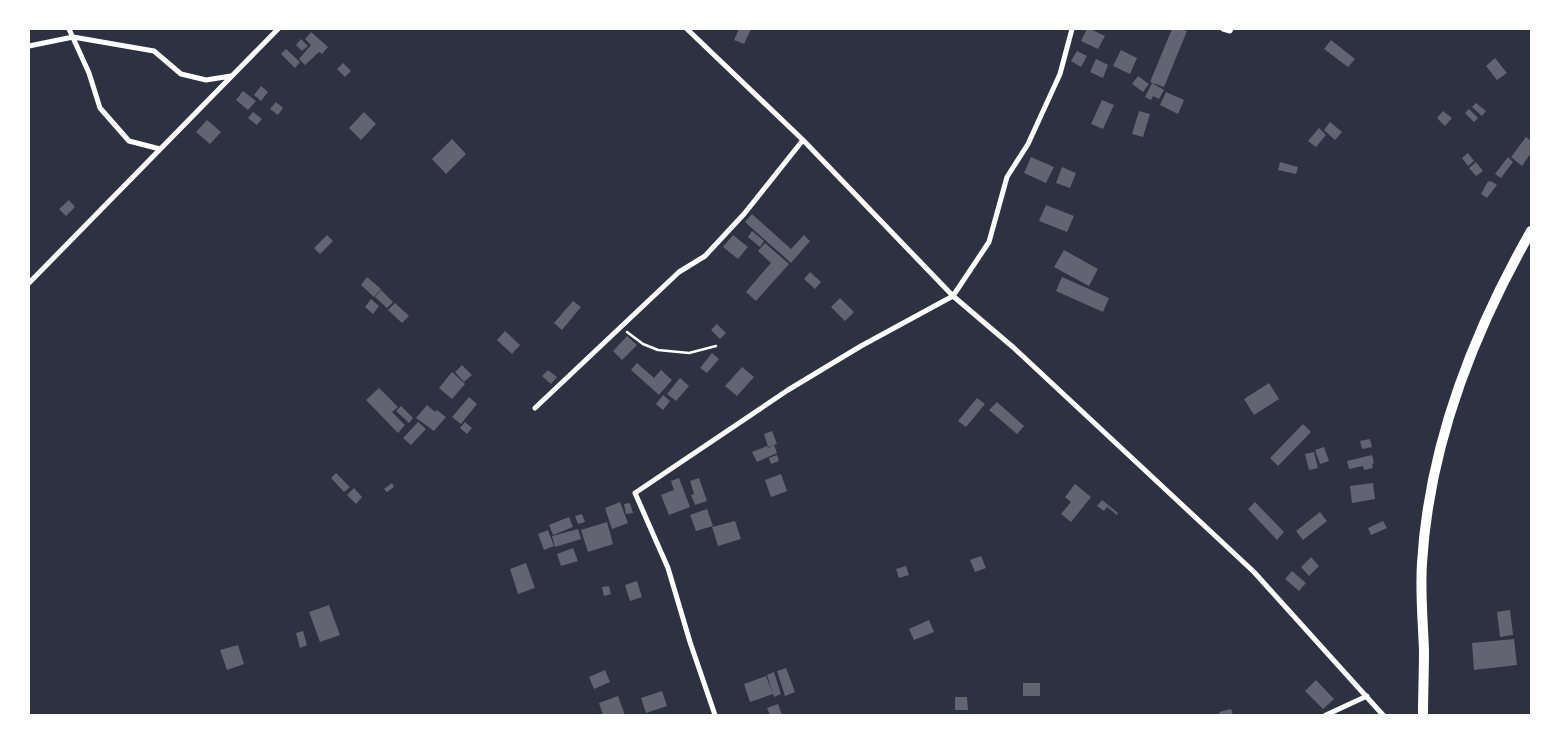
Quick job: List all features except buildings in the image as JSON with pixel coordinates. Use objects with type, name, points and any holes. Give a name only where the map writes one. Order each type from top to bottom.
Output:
[{"type":"main road","points":[[1423,715],[1422,564],[1428,504],[1441,441],[1457,389],[1483,325],[1508,272],[1531,231]]},
{"type":"street","points":[[69,29],[89,73],[100,108],[129,141],[160,149]]},
{"type":"street","points":[[29,283],[278,29]]},
{"type":"street","points":[[687,29],[803,140],[954,296],[1014,348],[1254,572],[1383,715]]},
{"type":"street","points":[[715,715],[692,650],[668,568],[635,493],[788,390],[861,346],[954,296],[989,242],[1007,177],[1028,144],[1060,74],[1072,29]]},
{"type":"street","points":[[1223,29],[1230,31],[1231,29]]},
{"type":"street","points":[[29,46],[74,38],[154,51],[181,74],[206,80],[232,76]]},
{"type":"street","points":[[535,408],[679,272],[705,256],[744,214],[803,140]]},
{"type":"street","points":[[1326,715],[1367,696]]},
{"type":"path","points":[[610,338],[626,332],[643,344],[658,350],[690,353],[716,346]]}]
